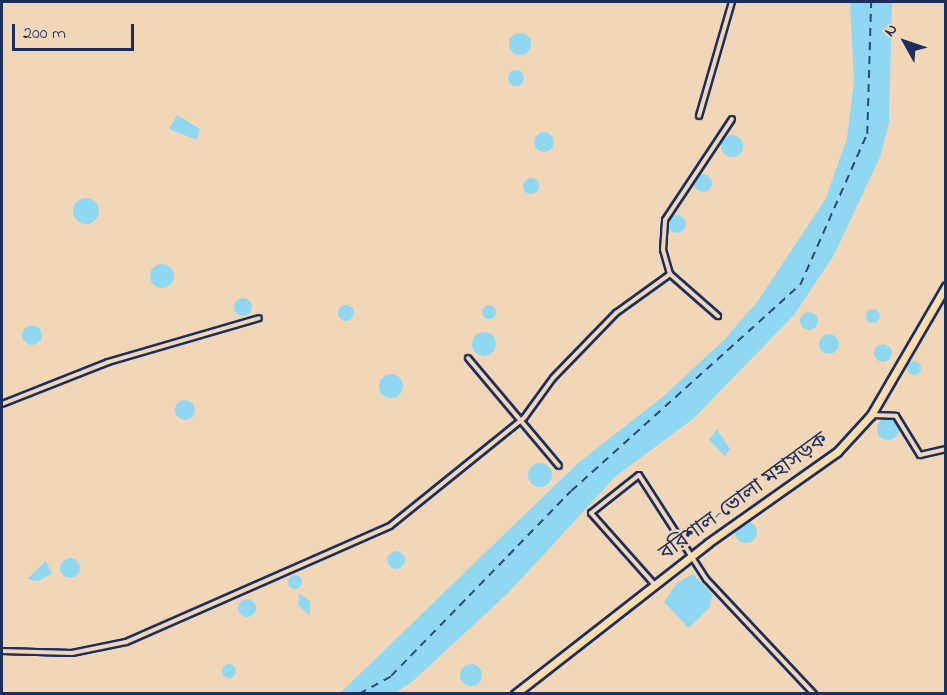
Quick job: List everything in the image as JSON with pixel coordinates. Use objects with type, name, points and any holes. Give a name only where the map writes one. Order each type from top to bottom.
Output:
[{"type":"highway","name":"বরিশাল-ভোলা মহাসড়ক","points":[[515,693],[689,556],[811,474],[871,415],[945,286]]},
{"type":"street","points":[[699,116],[732,2]]},
{"type":"street","points":[[718,315],[670,274],[663,250],[665,220],[732,119]]},
{"type":"street","points":[[2,651],[72,653],[126,642],[265,584],[390,526],[521,420],[620,309],[670,274]]},
{"type":"street","points":[[2,404],[108,362],[259,318]]},
{"type":"street","points":[[468,358],[559,466]]},
{"type":"street","points":[[871,415],[896,416],[920,455],[945,449]]},
{"type":"street","points":[[654,584],[591,513],[638,475],[689,556],[814,693]]},
{"type":"water","points":[[850,2],[892,2],[889,123],[880,157],[834,255],[794,315],[694,418],[616,476],[509,592],[413,681],[395,693],[340,693],[578,463],[665,395],[725,339],[757,302],[826,198],[847,138],[854,81]]},
{"type":"water","points":[[520,33],[528,36],[531,44],[528,52],[520,55],[512,52],[509,44],[512,36]]},
{"type":"water","points":[[513,70],[519,70],[524,78],[522,84],[513,86],[508,81],[508,75]]},
{"type":"water","points":[[177,115],[200,129],[197,140],[169,129]]},
{"type":"water","points":[[544,132],[551,135],[554,142],[551,149],[544,152],[537,149],[534,142],[537,135]]},
{"type":"water","points":[[732,135],[740,138],[743,146],[740,154],[732,157],[724,154],[721,146],[724,138]]},
{"type":"water","points":[[703,174],[709,177],[712,183],[709,189],[703,192],[697,189],[694,183],[697,177]]},
{"type":"water","points":[[531,178],[539,186],[531,194],[523,186]]},
{"type":"water","points":[[86,198],[95,202],[99,211],[95,220],[86,224],[77,220],[73,211],[77,202]]},
{"type":"water","points":[[673,215],[681,215],[686,220],[684,231],[673,233],[668,228],[668,220]]},
{"type":"water","points":[[162,264],[170,268],[174,276],[170,284],[162,288],[154,284],[150,276],[154,268]]},
{"type":"water","points":[[243,298],[249,301],[252,307],[249,313],[243,316],[237,313],[234,307],[237,301]]},
{"type":"water","points":[[346,305],[354,313],[346,321],[338,313]]},
{"type":"water","points":[[486,305],[492,305],[496,312],[492,319],[486,319],[482,315],[482,309]]},
{"type":"water","points":[[870,309],[876,309],[880,316],[876,323],[870,323],[866,319],[866,313]]},
{"type":"water","points":[[809,312],[815,315],[818,321],[815,327],[809,330],[803,327],[800,321],[803,315]]},
{"type":"water","points":[[32,325],[39,328],[42,335],[39,342],[32,345],[25,342],[22,335],[25,328]]},
{"type":"water","points":[[484,332],[492,336],[496,344],[492,352],[484,356],[476,352],[472,344],[476,336]]},
{"type":"water","points":[[829,334],[836,337],[839,344],[836,351],[829,354],[822,351],[819,344],[822,337]]},
{"type":"water","points":[[883,344],[889,347],[892,353],[889,359],[883,362],[877,359],[874,353],[877,347]]},
{"type":"water","points":[[911,361],[917,361],[921,368],[917,375],[911,375],[907,371],[907,365]]},
{"type":"water","points":[[391,374],[399,378],[403,386],[399,394],[391,398],[383,394],[379,386],[383,378]]},
{"type":"water","points":[[181,400],[189,400],[195,406],[195,414],[189,420],[181,420],[175,414],[175,406]]},
{"type":"water","points":[[888,418],[896,421],[899,429],[896,437],[888,440],[880,437],[877,429],[880,421]]},
{"type":"water","points":[[717,429],[730,449],[725,456],[709,440]]},
{"type":"water","points":[[540,463],[548,467],[552,475],[548,483],[540,487],[532,483],[528,475],[532,467]]},
{"type":"water","points":[[746,521],[754,524],[757,532],[754,540],[746,543],[738,540],[735,532],[738,524]]},
{"type":"water","points":[[392,551],[400,551],[405,556],[403,567],[392,569],[387,564],[387,556]]},
{"type":"water","points":[[66,558],[74,558],[80,564],[80,572],[74,578],[66,578],[60,572],[60,564]]},
{"type":"water","points":[[46,561],[52,574],[38,581],[27,579]]},
{"type":"water","points":[[693,574],[713,595],[709,608],[689,628],[664,602],[677,583]]},
{"type":"water","points":[[292,575],[298,575],[302,582],[298,589],[292,589],[288,585],[288,579]]},
{"type":"water","points":[[299,593],[310,601],[310,616],[298,605]]},
{"type":"water","points":[[247,599],[253,602],[256,608],[253,614],[247,617],[241,614],[238,608],[241,602]]},
{"type":"water","points":[[229,664],[234,666],[236,671],[234,676],[229,678],[224,676],[222,671],[224,666]]},
{"type":"water","points":[[471,664],[479,667],[482,675],[479,683],[471,686],[463,683],[460,675],[463,667]]},
{"type":"ferry route","points":[[359,694],[391,676],[571,491],[800,285],[867,134],[871,2]]}]
